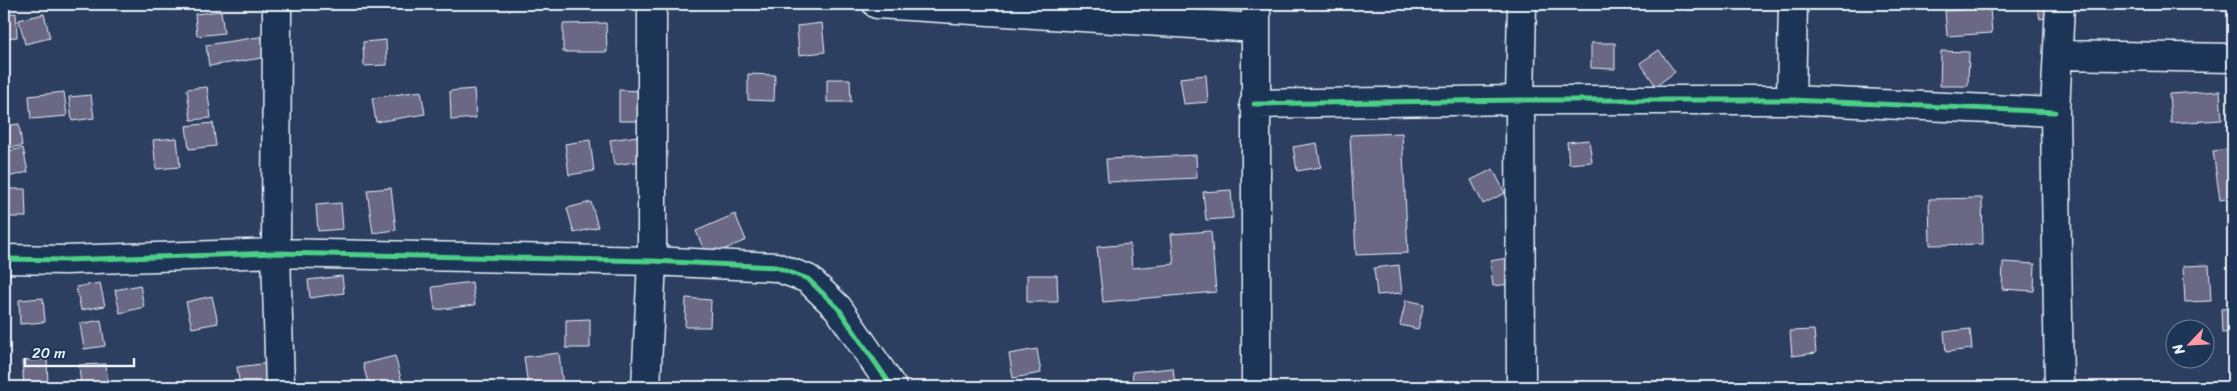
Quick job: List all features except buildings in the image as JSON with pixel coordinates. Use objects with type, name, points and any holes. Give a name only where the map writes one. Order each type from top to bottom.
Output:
[{"type":"street","points":[[278,4],[276,253],[280,387]]},
{"type":"street","points":[[646,387],[652,260],[652,4]]},
{"type":"street","points":[[876,4],[1256,16],[1254,104],[1256,387]]},
{"type":"street","points":[[1521,387],[1520,100],[1522,4]]},
{"type":"street","points":[[1791,100],[1793,4]]},
{"type":"street","points":[[2059,387],[2055,112],[2060,4]]},
{"type":"street","points":[[2058,55],[2233,58]]},
{"type":"street","points":[[1254,104],[1520,100],[1791,100],[2055,112]]},
{"type":"street","points":[[4,259],[65,260],[276,253],[652,260],[776,268],[808,279],[838,308],[892,387]]},
{"type":"cycle path","points":[[1254,104],[1520,100],[1791,100],[2055,112]]},
{"type":"cycle path","points":[[4,259],[65,260],[276,253],[652,261],[776,267],[808,279],[838,308],[892,387]]}]
